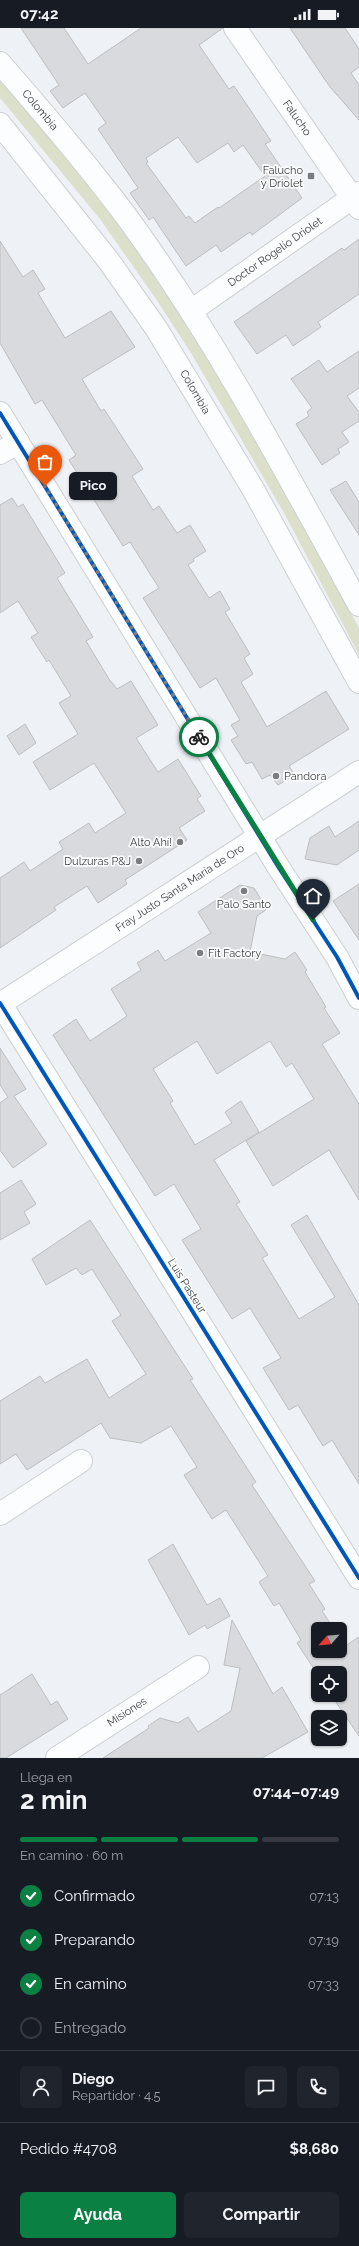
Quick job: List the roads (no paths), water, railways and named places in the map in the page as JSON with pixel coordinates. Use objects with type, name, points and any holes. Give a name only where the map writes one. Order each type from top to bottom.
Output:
[{"type":"street","name":"Falucho","points":[[235,28],[357,199]]},
{"type":"street","name":"Colombia","points":[[0,63],[92,172],[129,220],[191,311],[261,427],[359,605]]},
{"type":"street","name":"Colombia","points":[[0,124],[108,260],[168,347],[252,488],[359,682]]},
{"type":"street","name":"Doctor Rogelio Driolet","points":[[191,311],[357,199]]},
{"type":"street","points":[[0,413],[9,447],[337,957],[359,998]]},
{"type":"street","name":"Fray Justo Santa María de Oro","points":[[0,1004],[359,772]]},
{"type":"street","name":"Luis Pasteur","points":[[0,1004],[359,1578]]},
{"type":"street","points":[[0,1514],[81,1461]]},
{"type":"street","name":"Misiones","points":[[57,1758],[198,1667]]},
{"type":"place","name":"Falucho y Driolet","points":[[311,176]]},
{"type":"place","name":"Pico","points":[[45,486]]},
{"type":"place","name":"Pandora","points":[[276,776]]},
{"type":"place","name":"Alto Ahí!","points":[[180,842]]},
{"type":"place","name":"Dulzuras P&J","points":[[139,861]]},
{"type":"place","name":"Palo Santo","points":[[244,891]]},
{"type":"place","name":"Fit Factory","points":[[200,953]]}]
